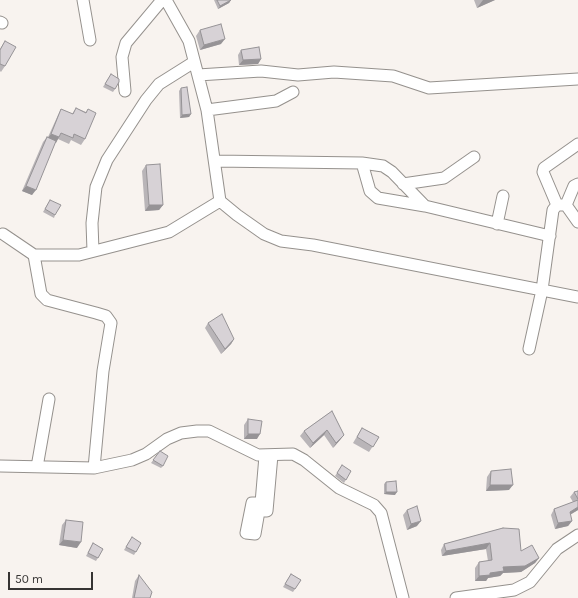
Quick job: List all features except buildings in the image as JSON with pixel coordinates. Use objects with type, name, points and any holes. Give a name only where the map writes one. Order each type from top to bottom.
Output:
[{"type":"street","points":[[83,0],[90,40]]},
{"type":"street","points":[[125,91],[122,57],[126,43],[162,0]]},
{"type":"street","points":[[166,0],[189,41],[207,110],[220,201],[264,234],[281,241],[312,245],[578,297]]},
{"type":"street","points":[[93,251],[92,223],[96,187],[107,160],[146,100],[159,84],[194,62]]},
{"type":"street","points":[[198,75],[261,70],[298,75],[334,72],[393,76],[420,86],[449,88],[578,79]]},
{"type":"street","points":[[207,110],[276,101],[293,92]]},
{"type":"street","points":[[578,144],[544,168],[543,172],[562,205],[578,222]]},
{"type":"street","points":[[403,184],[444,178],[474,156]]},
{"type":"street","points":[[215,160],[362,163],[382,166],[425,206]]},
{"type":"street","points":[[362,163],[370,191],[378,198],[425,206],[550,236]]},
{"type":"street","points":[[530,349],[542,290],[553,210],[562,205],[574,186],[578,184]]},
{"type":"street","points":[[497,224],[502,196]]},
{"type":"street","points":[[3,234],[34,255],[79,255],[169,232],[220,201]]},
{"type":"street","points":[[34,255],[41,294],[47,300],[96,312],[106,316],[110,323],[102,371],[94,468]]},
{"type":"street","points":[[37,467],[49,399]]},
{"type":"street","points":[[0,466],[94,468],[132,460],[146,454],[167,439],[181,433],[197,431],[209,431],[258,455],[269,456],[293,454],[304,460],[339,488],[374,505],[380,513],[402,598]]},
{"type":"street","points":[[269,456],[267,511],[258,511],[255,534],[246,533],[252,503],[261,503],[269,456]]},
{"type":"street","points":[[456,598],[514,590],[530,582],[557,549],[578,535]]}]
